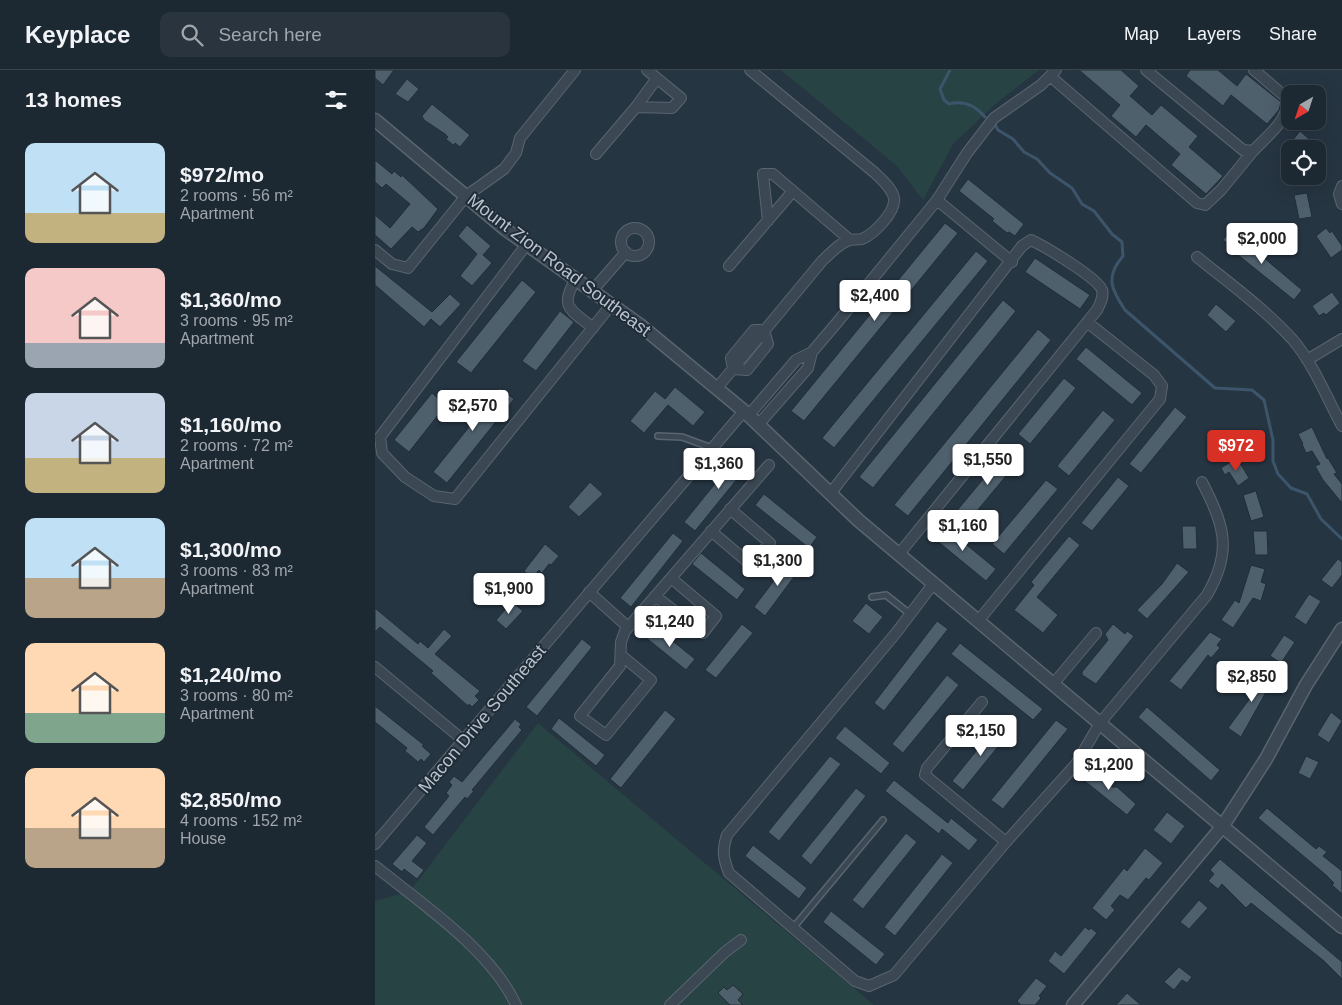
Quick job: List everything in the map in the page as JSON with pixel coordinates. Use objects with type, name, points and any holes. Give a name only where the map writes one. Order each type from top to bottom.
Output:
[{"type":"street","points":[[375,250],[392,264],[408,268],[466,196],[504,169],[516,153],[520,138],[575,70]]},
{"type":"street","points":[[637,107],[672,108],[681,98],[647,70]]},
{"type":"street","points":[[733,369],[731,358],[747,345],[754,330],[764,330],[823,261],[850,240],[860,240],[874,231],[892,209],[894,198],[890,188],[875,173],[750,70]]},
{"type":"street","points":[[1146,70],[1243,150],[1253,151]]},
{"type":"street","points":[[758,425],[808,368],[812,352],[937,200],[967,153],[994,118],[1041,85],[1053,73],[1197,203],[1205,205],[1221,190],[1289,109],[1289,99],[1255,70]]},
{"type":"street","points":[[597,154],[637,107],[657,78]]},
{"type":"street","name":"Mount Zion Road Southeast","points":[[375,120],[527,244],[640,325],[717,388],[746,413],[830,494],[933,584],[979,620],[1342,927]]},
{"type":"street","points":[[769,221],[763,174],[773,174],[850,240]]},
{"type":"street","points":[[1342,186],[1339,194],[1342,204]]},
{"type":"street","points":[[729,266],[793,191]]},
{"type":"street","points":[[937,200],[1012,262]]},
{"type":"street","points":[[830,494],[1012,262],[1022,246],[1031,240],[1050,250],[1096,283],[1102,290],[1102,298],[1087,322],[899,554]]},
{"type":"street","points":[[527,244],[380,437],[382,453],[405,477],[434,496],[455,499],[611,305]]},
{"type":"street","points":[[592,291],[625,252]]},
{"type":"street","points":[[1197,257],[1277,324],[1307,360],[1342,426]]},
{"type":"street","points":[[576,279],[567,294],[567,302],[573,312],[593,328]]},
{"type":"street","points":[[979,620],[1159,399],[1162,386],[1154,375],[1087,322]]},
{"type":"street","points":[[733,369],[747,370],[768,344],[764,330]]},
{"type":"street","points":[[1307,360],[1342,339]]},
{"type":"street","points":[[747,345],[759,355]]},
{"type":"street","name":"Macon Drive Southeast","points":[[375,844],[712,448],[796,360],[812,352]]},
{"type":"street","points":[[717,388],[733,369]]},
{"type":"street","points":[[621,656],[651,680],[606,735],[580,716],[619,666],[621,642],[628,628],[769,464]]},
{"type":"street","points":[[933,584],[727,835],[722,850],[729,873],[855,981],[869,986],[894,975],[1006,842],[1075,764],[1100,723],[1207,595],[1219,576],[1224,554],[1223,532],[1218,513],[1202,482]]},
{"type":"street","points":[[711,531],[751,564],[770,543],[730,509]]},
{"type":"street","points":[[655,596],[703,633],[715,616],[671,578]]},
{"type":"street","points":[[589,592],[628,628]]},
{"type":"street","points":[[1073,1005],[1222,827],[1266,759],[1306,685],[1342,629]]},
{"type":"street","points":[[1054,684],[1096,634]]},
{"type":"street","points":[[375,667],[463,740]]},
{"type":"street","points":[[982,702],[927,768],[925,775],[1006,842]]},
{"type":"street","points":[[375,866],[455,930],[499,976],[516,1005]]},
{"type":"street","points":[[670,1005],[725,952],[741,940]]},
{"type":"lane","points":[[658,436],[682,437],[712,448]]},
{"type":"lane","points":[[872,597],[886,595],[910,614]]},
{"type":"lane","points":[[793,928],[883,820]]},
{"type":"green space","points":[[781,70],[1039,70],[999,101],[953,144],[923,200],[897,166]]},
{"type":"green space","points":[[538,723],[874,1005],[375,1005],[375,901],[410,891]]},
{"type":"building","points":[[375,70],[394,70],[383,85],[375,78]]},
{"type":"building","points":[[1079,70],[1121,70],[1139,86],[1130,96],[1152,115],[1161,105],[1198,136],[1189,147],[1223,176],[1206,194],[1171,165],[1180,154],[1146,125],[1136,137],[1111,116],[1120,105]]},
{"type":"building","points":[[1190,70],[1218,70],[1237,86],[1246,74],[1281,102],[1279,110],[1267,124],[1231,95],[1223,106],[1186,76]]},
{"type":"building","points":[[407,79],[419,89],[408,102],[395,94]]},
{"type":"building","points":[[432,104],[470,135],[460,147],[455,143],[453,145],[446,139],[448,137],[445,134],[424,120],[422,116]]},
{"type":"building","points":[[1300,131],[1309,139],[1308,140],[1293,140]]},
{"type":"building","points":[[375,160],[392,174],[394,171],[401,177],[402,175],[438,209],[424,228],[418,232],[412,227],[391,249],[375,235],[375,215],[390,228],[410,204],[386,184],[382,188],[375,182]]},
{"type":"building","points":[[968,179],[1024,224],[1015,236],[1009,232],[1007,233],[992,221],[994,219],[959,191]]},
{"type":"building","points":[[1307,193],[1312,217],[1299,219],[1294,195]]},
{"type":"building","points":[[945,223],[958,233],[804,421],[791,411]]},
{"type":"building","points":[[467,225],[491,246],[483,255],[492,263],[472,286],[460,276],[477,254],[458,236]]},
{"type":"building","points":[[1326,228],[1330,233],[1332,231],[1342,246],[1342,250],[1331,258],[1316,236]]},
{"type":"building","points":[[1231,230],[1302,290],[1294,300],[1228,247],[1229,245],[1223,240]]},
{"type":"building","points":[[976,251],[988,261],[834,448],[822,438]]},
{"type":"building","points":[[1035,258],[1090,295],[1080,309],[1025,272]]},
{"type":"building","points":[[375,266],[432,312],[450,294],[461,304],[440,327],[431,319],[424,327],[375,285]]},
{"type":"building","points":[[522,280],[536,292],[471,373],[456,362]]},
{"type":"building","points":[[1332,292],[1340,303],[1326,315],[1324,313],[1319,316],[1312,306]]},
{"type":"building","points":[[1003,300],[1016,311],[873,488],[859,477]]},
{"type":"building","points":[[1216,304],[1236,321],[1226,332],[1207,315]]},
{"type":"building","points":[[560,311],[574,322],[536,371],[522,361]]},
{"type":"building","points":[[1038,329],[1051,340],[908,516],[894,505]]},
{"type":"building","points":[[1086,347],[1142,393],[1132,405],[1076,359]]},
{"type":"building","points":[[1064,378],[1076,388],[1030,444],[1018,434]]},
{"type":"building","points":[[675,387],[705,412],[693,426],[668,405],[644,433],[630,421],[655,391],[665,399]]},
{"type":"building","points":[[500,388],[514,399],[447,483],[433,472],[473,422],[456,408],[464,399],[481,412]]},
{"type":"building","points":[[432,393],[446,405],[409,452],[394,440]]},
{"type":"building","points":[[1175,407],[1187,417],[1141,473],[1129,464]]},
{"type":"building","points":[[1103,410],[1115,420],[1069,476],[1057,466]]},
{"type":"building","points":[[1312,427],[1327,459],[1337,473],[1334,474],[1342,484],[1342,503],[1323,480],[1315,466],[1320,464],[1312,451],[1306,453],[1298,434]]},
{"type":"building","points":[[744,448],[755,457],[695,531],[684,522]]},
{"type":"building","points":[[1008,449],[1020,459],[967,523],[955,513]]},
{"type":"building","points":[[1237,458],[1249,478],[1238,486],[1229,472],[1225,475],[1221,468]]},
{"type":"building","points":[[1118,477],[1129,486],[1092,531],[1081,523]]},
{"type":"building","points":[[1046,480],[1058,489],[1004,554],[992,544]]},
{"type":"building","points":[[590,482],[603,494],[579,517],[568,507]]},
{"type":"building","points":[[1256,491],[1264,517],[1251,521],[1243,495]]},
{"type":"building","points":[[764,494],[817,537],[809,548],[755,505]]},
{"type":"building","points":[[940,523],[996,569],[986,581],[930,535]]},
{"type":"building","points":[[1182,526],[1196,526],[1197,549],[1183,549]]},
{"type":"building","points":[[1253,531],[1267,531],[1268,555],[1255,555]]},
{"type":"building","points":[[673,533],[683,541],[631,607],[620,598]]},
{"type":"building","points":[[1069,536],[1080,545],[1037,597],[1058,615],[1043,633],[1014,610],[1034,585],[1031,582]]},
{"type":"building","points":[[545,544],[559,556],[542,573],[539,570],[532,578],[524,571]]},
{"type":"building","points":[[701,553],[745,589],[737,600],[692,564]]},
{"type":"building","points":[[791,558],[802,566],[765,616],[754,607]]},
{"type":"building","points":[[1338,559],[1342,562],[1342,575],[1332,588],[1321,580]]},
{"type":"building","points":[[1177,563],[1189,572],[1147,619],[1137,610],[1162,584]]},
{"type":"building","points":[[1251,565],[1265,569],[1261,582],[1266,584],[1261,601],[1253,598],[1233,628],[1221,620],[1235,600],[1239,603]]},
{"type":"building","points":[[1309,594],[1321,601],[1306,625],[1294,617]]},
{"type":"building","points":[[512,602],[523,611],[506,629],[496,620]]},
{"type":"building","points":[[866,603],[883,617],[869,634],[852,621]]},
{"type":"building","points":[[375,608],[418,644],[420,641],[428,648],[444,629],[452,636],[435,654],[480,691],[475,696],[479,700],[472,707],[469,704],[468,706],[431,673],[433,671],[380,627],[375,632]]},
{"type":"building","points":[[937,621],[948,629],[884,711],[874,703]]},
{"type":"building","points":[[742,624],[753,633],[716,678],[705,670]]},
{"type":"building","points":[[1113,624],[1125,634],[1127,631],[1134,636],[1096,684],[1082,675],[1082,672],[1108,640],[1105,634]]},
{"type":"building","points":[[654,626],[695,659],[686,670],[645,637]]},
{"type":"building","points":[[1210,632],[1222,639],[1217,645],[1220,648],[1211,658],[1208,655],[1181,690],[1169,681]]},
{"type":"building","points":[[1284,635],[1295,642],[1281,663],[1270,656]]},
{"type":"building","points":[[582,639],[592,647],[537,716],[526,707]]},
{"type":"building","points":[[960,643],[1043,709],[1033,720],[951,654]]},
{"type":"building","points":[[1262,669],[1275,676],[1241,737],[1228,728],[1253,694],[1249,692]]},
{"type":"building","points":[[947,675],[959,685],[903,753],[892,744]]},
{"type":"building","points":[[375,706],[424,745],[422,746],[431,754],[424,762],[421,759],[418,762],[405,751],[407,748],[375,722]]},
{"type":"building","points":[[1147,707],[1220,770],[1211,781],[1138,717]]},
{"type":"building","points":[[665,710],[676,719],[621,788],[610,779]]},
{"type":"building","points":[[1331,712],[1342,721],[1329,743],[1317,735]]},
{"type":"building","points":[[559,718],[605,755],[596,766],[551,729]]},
{"type":"building","points":[[515,719],[521,724],[519,727],[522,730],[472,790],[474,791],[467,799],[465,797],[433,835],[424,827],[449,796],[446,793],[452,785],[449,782],[454,776],[462,782]]},
{"type":"building","points":[[1056,720],[1068,729],[1003,809],[991,800]]},
{"type":"building","points":[[998,724],[1009,733],[963,790],[952,781]]},
{"type":"building","points":[[845,726],[890,763],[881,774],[835,738]]},
{"type":"building","points":[[830,756],[841,764],[779,841],[768,832]]},
{"type":"building","points":[[1306,756],[1319,762],[1310,779],[1298,773]]},
{"type":"building","points":[[1092,766],[1112,787],[1117,787],[1136,804],[1127,815],[1081,778]]},
{"type":"building","points":[[894,780],[948,823],[951,818],[978,840],[969,851],[942,829],[939,834],[885,791]]},
{"type":"building","points":[[856,788],[866,796],[811,865],[801,856]]},
{"type":"building","points":[[1267,808],[1316,849],[1319,846],[1327,852],[1323,856],[1342,871],[1342,894],[1332,885],[1334,883],[1326,875],[1258,818]]},
{"type":"building","points":[[1167,812],[1185,826],[1171,844],[1153,830]]},
{"type":"building","points":[[906,833],[917,842],[863,909],[852,900]]},
{"type":"building","points":[[417,835],[427,843],[412,861],[424,870],[417,879],[404,869],[402,872],[392,864]]},
{"type":"building","points":[[753,845],[807,888],[799,899],[745,856]]},
{"type":"building","points":[[1145,848],[1163,863],[1149,880],[1146,878],[1128,900],[1120,895],[1111,906],[1115,910],[1106,920],[1092,908],[1124,868],[1127,871]]},
{"type":"building","points":[[942,854],[953,863],[895,936],[884,927]]},
{"type":"building","points":[[1220,859],[1342,962],[1342,979],[1324,961],[1251,903],[1246,908],[1222,884],[1218,889],[1208,881],[1214,874],[1210,870]]},
{"type":"building","points":[[1199,900],[1208,908],[1189,929],[1180,922]]},
{"type":"building","points":[[831,911],[885,954],[876,965],[823,922]]},
{"type":"building","points":[[1085,927],[1089,930],[1091,928],[1097,933],[1064,974],[1048,961],[1055,951],[1061,956]]},
{"type":"building","points":[[1179,967],[1192,977],[1187,983],[1182,980],[1174,990],[1164,982]]},
{"type":"building","points":[[1036,978],[1047,986],[1039,996],[1041,998],[1035,1005],[1021,1005],[1017,1001]]},
{"type":"building","points":[[733,985],[743,994],[738,1000],[743,1005],[730,1005],[718,993],[724,987],[727,990]]},
{"type":"building","points":[[1127,993],[1141,1005],[1116,1005]]},
{"type":"waterway","points":[[950,70],[940,89],[944,100],[949,104],[969,104],[985,117]]},
{"type":"waterway","points":[[995,125],[998,130],[1013,139],[1024,152],[1037,159],[1050,173],[1072,188],[1082,204],[1094,211],[1112,234],[1122,242],[1123,256],[1114,270],[1112,283],[1116,296],[1125,310],[1215,388],[1252,390],[1264,400],[1273,440],[1273,461],[1278,474],[1291,488],[1307,494],[1321,519],[1342,539]]}]
